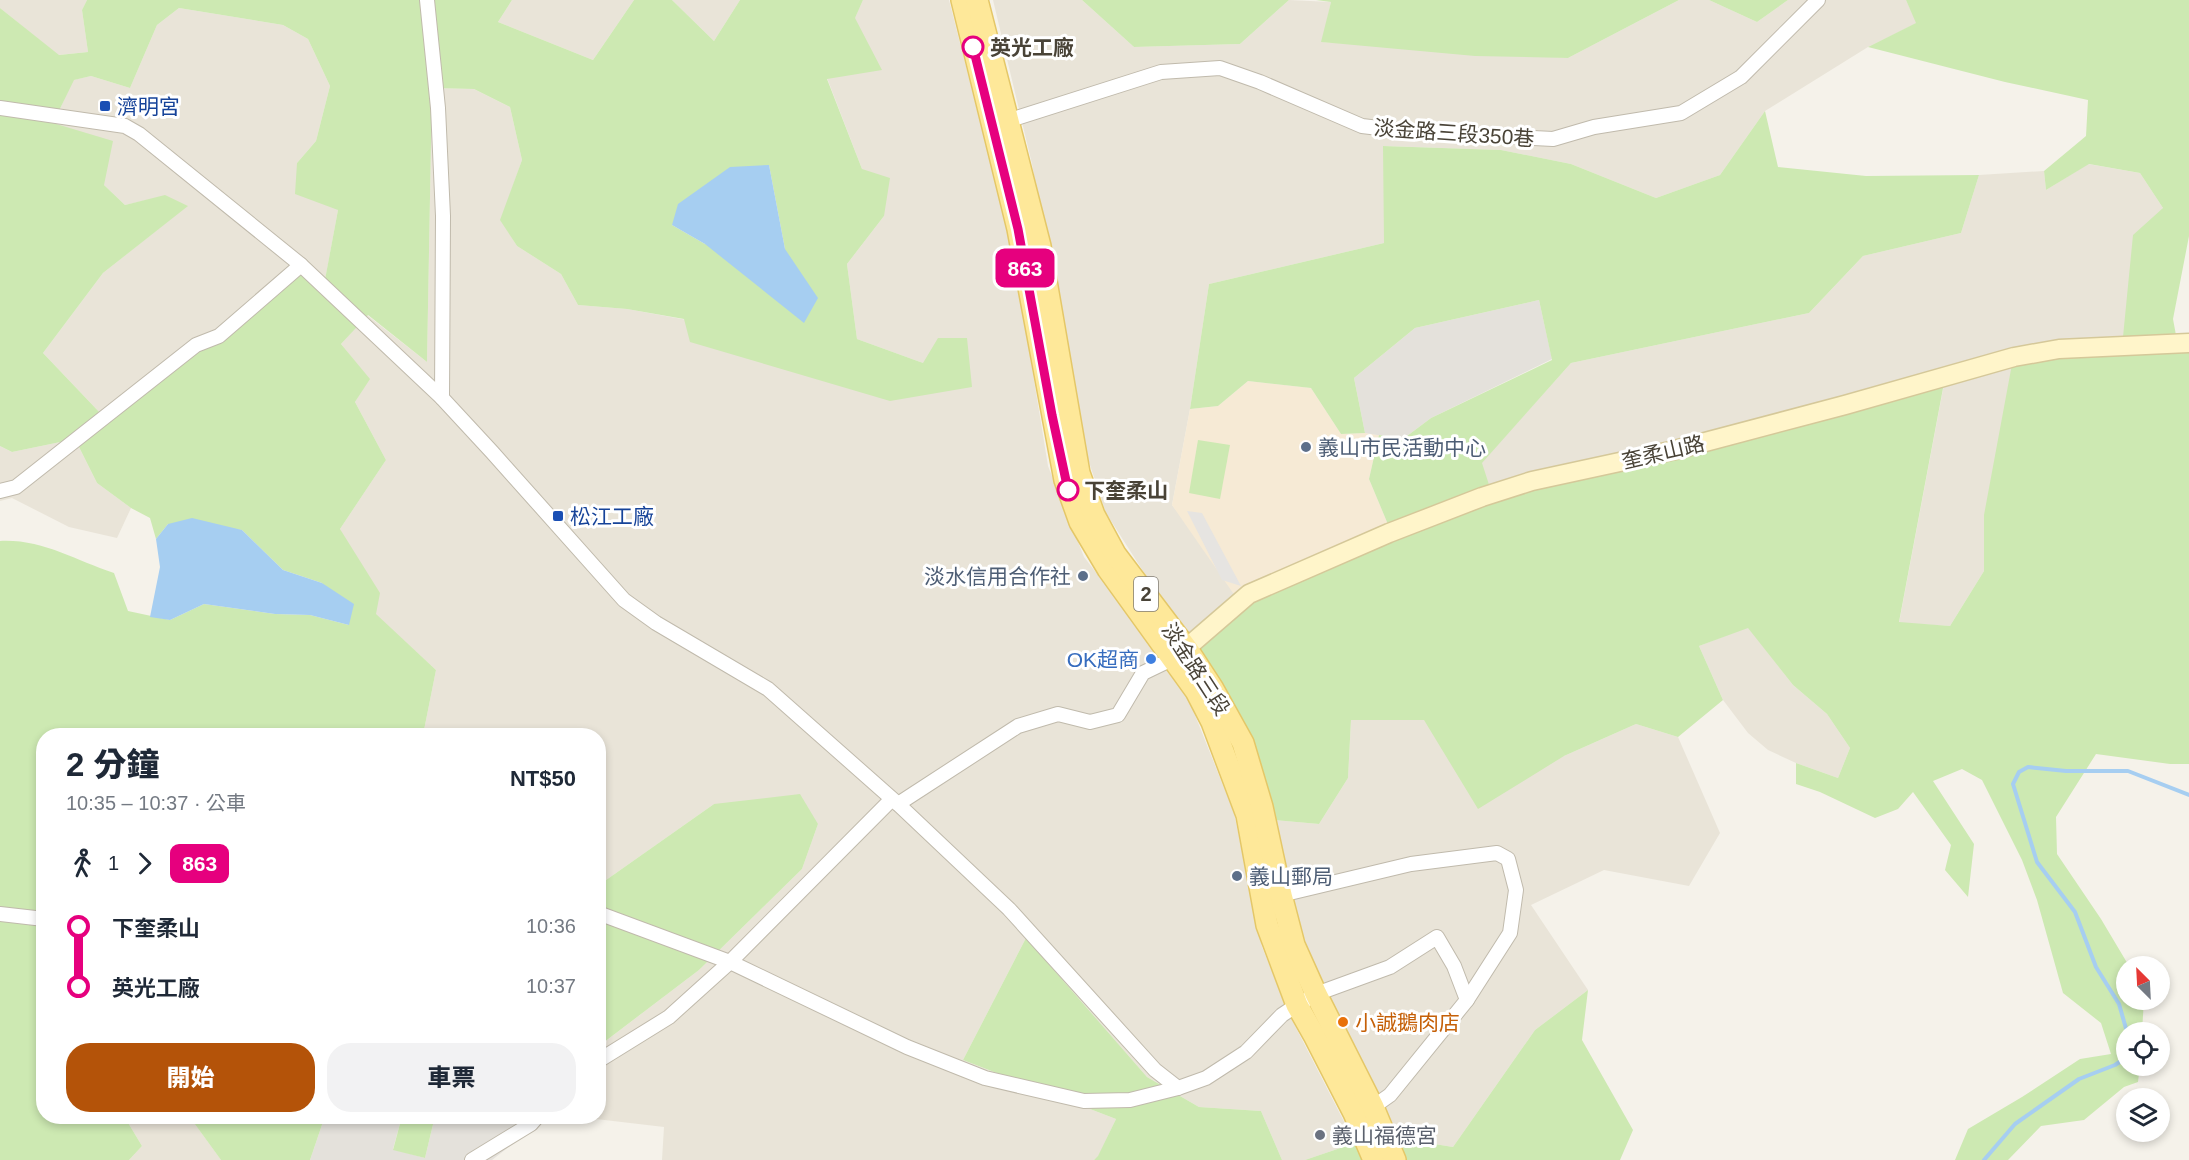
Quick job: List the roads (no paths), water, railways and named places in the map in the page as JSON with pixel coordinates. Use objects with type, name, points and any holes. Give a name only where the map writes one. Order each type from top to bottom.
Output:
[{"type":"main road","name":"淡金路三段","points":[[962,0],[1001,123]]},
{"type":"main road","name":"淡金路三段","points":[[977,0],[1065,480],[1080,522],[1096,550],[1179,654],[1213,689],[1243,743],[1262,807],[1294,945],[1373,1107],[1395,1160]]},
{"type":"main road","name":"淡金路三段","points":[[1179,654],[1212,722],[1247,815],[1267,925],[1297,1005],[1354,1113],[1374,1160]]},
{"type":"street","points":[[427,0],[438,108],[443,216],[442,398]]},
{"type":"street","name":"淡金路三段350巷","points":[[1001,123],[1161,72],[1220,68],[1260,82],[1362,126],[1404,131],[1553,139],[1594,127],[1681,113],[1741,77],[1818,0]]},
{"type":"street","points":[[0,108],[125,126],[139,134],[302,265],[442,398],[624,600],[656,623],[768,689],[1009,909],[1155,1070],[1178,1088]]},
{"type":"street","points":[[0,491],[16,487],[196,345],[219,336],[302,265]]},
{"type":"street","name":"奎柔山路","points":[[1179,654],[1250,594],[1389,533],[1482,497],[1532,481],[1675,450],[2014,357],[2059,349],[2189,343]]},
{"type":"street","points":[[606,1056],[669,1017],[730,962],[894,802],[1018,726],[1059,714],[1090,722],[1118,715],[1143,673],[1179,654]]},
{"type":"street","points":[[1281,895],[1411,864],[1497,854],[1508,859],[1516,890],[1510,933],[1467,1000],[1390,1095],[1373,1107]]},
{"type":"street","points":[[0,914],[36,918]]},
{"type":"street","points":[[606,916],[730,962],[907,1047],[985,1078],[1084,1101],[1130,1100],[1178,1088],[1206,1078],[1246,1052],[1281,1015],[1297,1005],[1316,994],[1390,966],[1437,937],[1454,966],[1467,1000]]},
{"type":"street","points":[[472,1160],[531,1124]]},
{"type":"water","points":[[769,165],[785,249],[818,298],[804,323],[705,244],[672,225],[678,204],[730,167]]},
{"type":"water","points":[[192,518],[242,530],[283,570],[322,583],[354,604],[349,625],[310,615],[275,614],[204,604],[170,620],[150,617],[160,567],[156,539],[168,524]]},
{"type":"waterway","points":[[2124,1022],[2119,1004],[2096,967],[2075,912],[2037,862],[2013,784],[2019,772],[2028,767],[2066,771],[2128,771],[2189,795]]},
{"type":"waterway","points":[[1984,1160],[2015,1124],[2079,1079],[2116,1064]]},
{"type":"place","name":"英光工廠","points":[[973,47]]},
{"type":"place","name":"濟明宮","points":[[105,106]]},
{"type":"place","name":"義山市民活動中心","points":[[1306,447]]},
{"type":"place","name":"下奎柔山","points":[[1068,490]]},
{"type":"place","name":"松江工廠","points":[[558,516]]},
{"type":"place","name":"淡水信用合作社","points":[[1083,576]]},
{"type":"place","name":"OK超商","points":[[1151,659]]},
{"type":"place","name":"義山郵局","points":[[1237,876]]},
{"type":"place","name":"小誠鵝肉店","points":[[1343,1022]]},
{"type":"place","name":"義山福德宮","points":[[1320,1135]]}]
